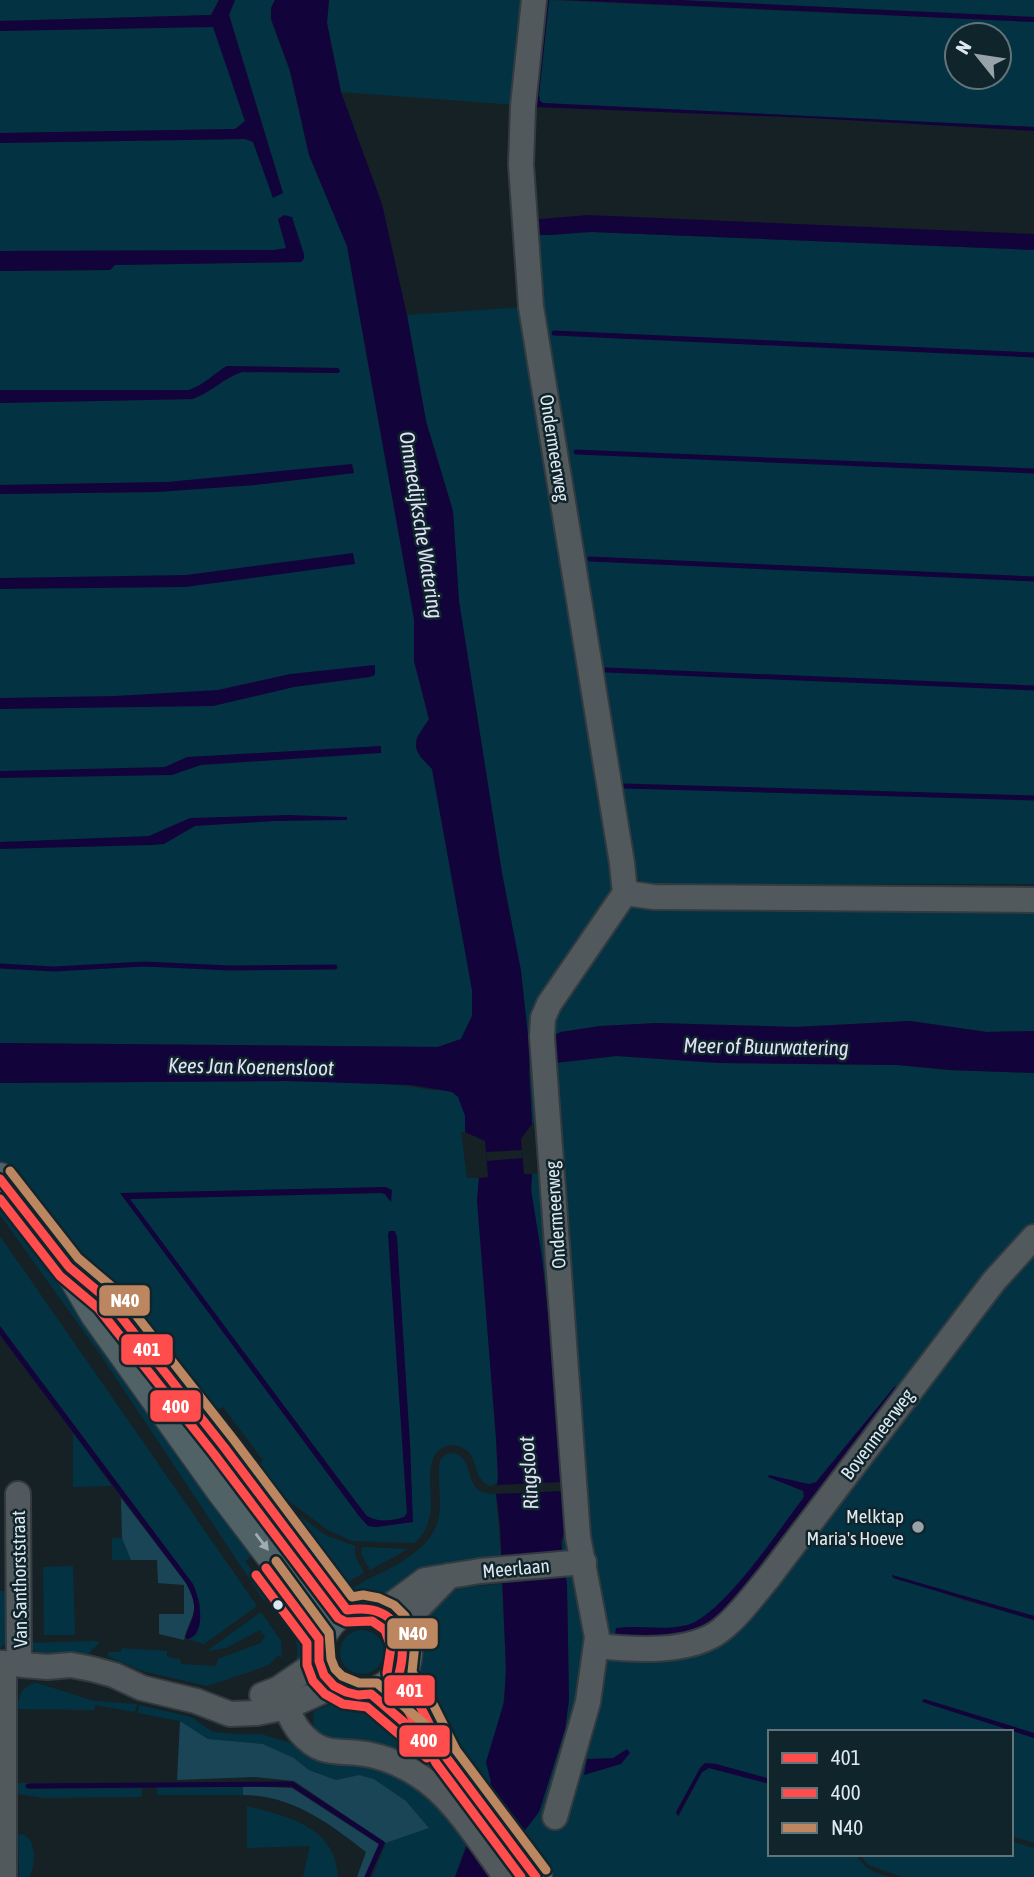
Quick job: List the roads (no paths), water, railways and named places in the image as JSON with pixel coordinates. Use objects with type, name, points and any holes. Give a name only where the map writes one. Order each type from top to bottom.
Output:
[{"type":"main road","points":[[0,1179],[69,1267],[96,1313],[221,1488],[336,1618]]},
{"type":"main road","points":[[365,1607],[391,1620],[405,1643],[405,1659],[399,1674],[383,1690],[372,1694],[346,1692],[326,1673],[319,1639],[336,1618],[365,1607]]},
{"type":"main road","points":[[399,1674],[420,1706],[475,1816],[512,1864],[536,1877]]},
{"type":"main road","points":[[372,1694],[446,1757]]},
{"type":"street","name":"Ondermeerweg","points":[[534,0],[523,106],[521,165],[531,307],[625,893],[549,1004],[543,1018],[542,1045],[578,1537],[574,1563]]},
{"type":"street","points":[[625,893],[654,897],[1034,900]]},
{"type":"street","name":"Bovenmeerweg","points":[[597,1646],[679,1647],[703,1641],[729,1623],[769,1577],[994,1281],[1034,1237]]},
{"type":"street","name":"Van Santhorststraat","points":[[4,1877],[8,1663],[18,1494]]},
{"type":"street","points":[[555,1817],[588,1702],[597,1646],[574,1563]]},
{"type":"street","name":"Meerlaan","points":[[391,1620],[449,1576],[496,1569],[574,1563]]},
{"type":"street","points":[[8,1663],[47,1667],[90,1684],[112,1688],[142,1688],[196,1701],[282,1698],[326,1673]]},
{"type":"street","points":[[282,1698],[298,1729],[321,1749],[390,1760],[475,1816]]},
{"type":"water","points":[[219,0],[235,0],[229,15],[283,193],[273,198],[253,142],[245,139],[0,143],[0,133],[235,129],[245,121],[213,27],[0,31],[0,21],[211,15]]},
{"type":"water","points":[[275,0],[329,0],[327,23],[341,92],[382,204],[407,315],[426,421],[453,511],[459,601],[502,873],[521,971],[528,1036],[549,1037],[561,1032],[600,1026],[657,1023],[795,1027],[910,1021],[987,1032],[1034,1031],[1034,1073],[897,1065],[719,1063],[617,1056],[555,1063],[550,1052],[530,1053],[532,1124],[521,1139],[524,1174],[532,1174],[531,1189],[542,1258],[554,1369],[564,1532],[561,1542],[567,1585],[569,1700],[565,1729],[539,1812],[522,1834],[505,1877],[455,1877],[491,1782],[486,1762],[504,1702],[506,1670],[500,1525],[496,1494],[496,1438],[477,1200],[479,1178],[488,1177],[485,1141],[465,1132],[465,1116],[458,1097],[452,1092],[411,1085],[288,1081],[0,1083],[0,1043],[438,1047],[461,1039],[472,1016],[472,990],[432,769],[420,755],[416,745],[419,734],[429,719],[414,661],[414,619],[347,246],[309,155],[290,71],[271,19],[271,8]]},
{"type":"water","points":[[544,0],[549,0],[539,95],[543,103],[1034,127],[1034,131],[811,118],[534,107]]},
{"type":"water","points":[[564,0],[680,0],[1034,17],[1034,22]]},
{"type":"water","points":[[284,215],[292,217],[304,254],[301,262],[115,265],[110,270],[0,271],[0,251],[286,248],[278,219]]},
{"type":"water","points":[[588,215],[1034,234],[1034,250],[592,232],[539,235],[534,234],[528,220]]},
{"type":"water","points":[[227,366],[340,370],[339,373],[242,372],[193,399],[0,403],[0,390],[189,390]]},
{"type":"water","points":[[352,464],[354,473],[255,485],[156,492],[0,494],[0,485],[168,482]]},
{"type":"water","points":[[353,553],[355,564],[185,587],[0,589],[0,578],[186,575]]},
{"type":"water","points":[[375,665],[375,675],[370,677],[294,687],[213,706],[0,709],[0,698],[115,696],[218,690],[290,674]]},
{"type":"water","points":[[381,746],[381,753],[201,765],[172,775],[0,778],[0,771],[165,767],[187,757]]},
{"type":"water","points":[[289,815],[347,817],[347,820],[195,826],[164,844],[153,845],[0,849],[0,842],[149,836],[190,818]]},
{"type":"water","points":[[385,1187],[392,1190],[391,1202],[381,1193],[130,1199],[366,1515],[384,1520],[404,1517],[407,1513],[388,1234],[389,1231],[395,1231],[413,1522],[376,1527],[368,1526],[359,1516],[120,1193]]},
{"type":"water","points":[[0,1326],[193,1584],[200,1615],[198,1630],[194,1636],[188,1639],[185,1637],[194,1610],[193,1598],[186,1583],[0,1335]]},
{"type":"water","points":[[895,1386],[899,1390],[763,1570],[707,1628],[670,1639],[615,1634],[616,1628],[669,1628],[687,1625],[717,1605],[750,1569],[804,1497],[803,1491],[768,1477],[769,1475],[809,1484],[816,1482]]},
{"type":"water","points":[[892,1575],[1034,1616],[1034,1620],[893,1578]]},
{"type":"water","points":[[924,1699],[1034,1733],[1034,1738],[1013,1730],[922,1702]]},
{"type":"water","points":[[627,1749],[630,1753],[621,1764],[584,1775],[587,1759],[613,1758]]},
{"type":"water","points":[[705,1763],[716,1764],[768,1778],[768,1783],[709,1768],[702,1772],[678,1816],[676,1812]]},
{"type":"waterway","points":[[554,333],[1034,355]]},
{"type":"waterway","points":[[576,452],[1034,471]]},
{"type":"waterway","points":[[590,559],[1034,579]]},
{"type":"waterway","points":[[606,670],[1034,688]]},
{"type":"waterway","points":[[624,786],[1034,798]]},
{"type":"waterway","points":[[0,966],[54,969],[144,964],[230,968],[335,967]]},
{"type":"waterway","points":[[28,1786],[292,1784],[382,1843],[367,1877]]},
{"type":"place","name":"Melktap Maria's Hoeve","points":[[918,1527]]},
{"type":"water label","name":"Ommedijksche Watering","points":[[421,525]]},
{"type":"water label","name":"Meer of Buurwatering","points":[[766,1047]]},
{"type":"water label","name":"Kees Jan Koenensloot","points":[[251,1067]]},
{"type":"water label","name":"Ringsloot","points":[[529,1473]]}]
